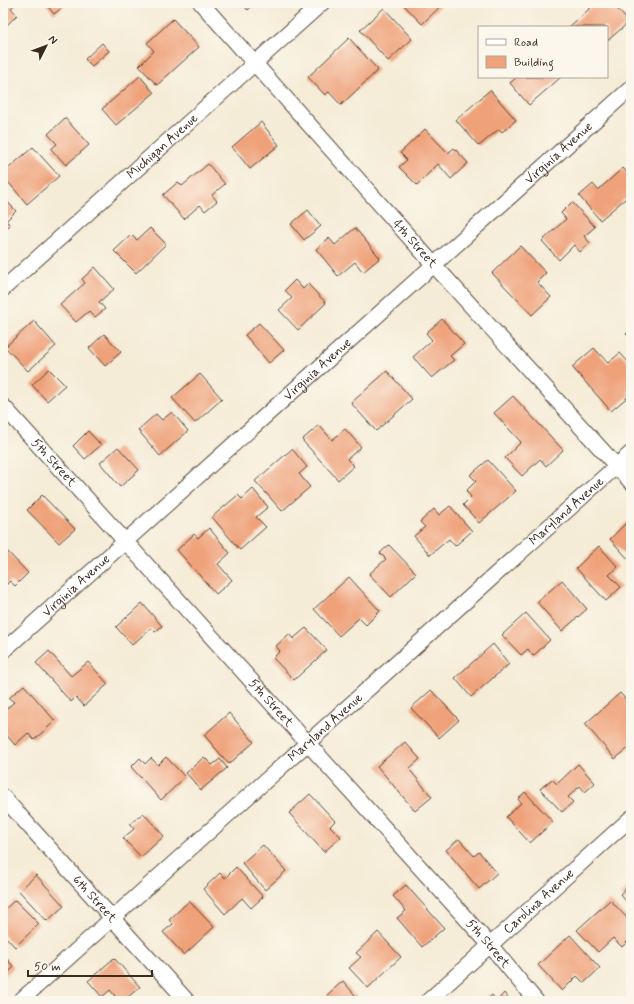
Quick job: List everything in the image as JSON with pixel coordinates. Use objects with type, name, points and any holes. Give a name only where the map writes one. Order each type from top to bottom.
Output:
[{"type":"street","name":"4th Street","points":[[201,3],[434,265],[631,482]]},
{"type":"street","name":"Michigan Avenue","points":[[3,289],[322,3]]},
{"type":"street","name":"Virginia Avenue","points":[[3,651],[631,88]]},
{"type":"street","name":"5th Street","points":[[3,406],[490,945],[536,1001]]},
{"type":"street","name":"Maryland Avenue","points":[[20,1001],[631,453]]},
{"type":"street","name":"6th Street","points":[[3,797],[187,1001]]},
{"type":"street","name":"Carolina Avenue","points":[[428,1001],[631,818]]},
{"type":"building","points":[[3,3],[17,3],[11,8],[17,15],[3,29]]},
{"type":"building","points":[[45,3],[68,3],[54,14]]},
{"type":"building","points":[[241,3],[255,3],[248,10]]},
{"type":"building","points":[[402,3],[444,3],[422,24]]},
{"type":"building","points":[[596,3],[612,3],[629,22],[608,40],[608,26],[570,26]]},
{"type":"building","points":[[384,8],[412,39],[388,61],[360,30]]},
{"type":"building","points":[[173,19],[199,47],[157,85],[139,66],[154,51],[147,43]]},
{"type":"building","points":[[349,38],[378,70],[341,105],[329,92],[325,95],[308,77]]},
{"type":"building","points":[[102,43],[109,51],[92,66],[85,59]]},
{"type":"building","points":[[140,76],[154,93],[116,125],[102,109]]},
{"type":"building","points":[[516,78],[560,78],[529,105],[510,83]]},
{"type":"building","points":[[490,90],[516,120],[502,132],[499,129],[479,146],[456,120]]},
{"type":"building","points":[[65,118],[89,145],[66,165],[51,149],[57,144],[48,134]]},
{"type":"building","points":[[261,122],[279,145],[250,169],[232,147]]},
{"type":"building","points":[[425,129],[448,153],[454,148],[468,163],[451,179],[438,164],[417,185],[399,167],[407,160],[400,153]]},
{"type":"building","points":[[33,147],[59,176],[27,204],[3,176],[3,173]]},
{"type":"building","points":[[208,164],[225,184],[212,195],[217,201],[205,211],[200,205],[184,219],[163,195],[178,182],[182,186]]},
{"type":"building","points":[[623,168],[631,177],[631,205],[625,199],[600,220],[579,196],[593,184],[598,190]]},
{"type":"building","points":[[3,197],[16,211],[6,221],[10,225],[3,232]]},
{"type":"building","points":[[572,202],[595,227],[584,236],[590,243],[580,252],[574,245],[559,260],[542,241],[566,219],[561,213]]},
{"type":"building","points":[[308,210],[321,226],[304,240],[291,224]]},
{"type":"building","points":[[150,228],[166,244],[136,273],[114,251],[131,235],[137,240]]},
{"type":"building","points":[[355,228],[380,258],[363,272],[355,262],[338,276],[316,249],[329,238],[335,245]]},
{"type":"building","points":[[520,246],[546,273],[537,282],[551,297],[532,315],[492,273]]},
{"type":"building","points":[[95,267],[114,289],[99,302],[105,309],[95,317],[89,311],[76,322],[60,305],[85,283],[82,279]]},
{"type":"building","points":[[295,280],[303,289],[308,284],[326,303],[298,330],[279,310],[292,298],[285,290]]},
{"type":"building","points":[[442,319],[464,344],[450,356],[454,360],[432,378],[413,357],[432,340],[426,333]]},
{"type":"building","points":[[34,321],[56,346],[28,371],[5,347]]},
{"type":"building","points":[[259,323],[284,350],[269,363],[245,335]]},
{"type":"building","points":[[631,329],[631,339],[626,334]]},
{"type":"building","points":[[104,334],[121,352],[105,366],[89,348]]},
{"type":"building","points":[[594,348],[608,363],[620,353],[631,365],[631,389],[628,392],[630,395],[611,411],[572,367]]},
{"type":"building","points":[[49,369],[65,385],[47,401],[32,385]]},
{"type":"building","points":[[387,371],[412,399],[376,431],[351,403]]},
{"type":"building","points":[[200,374],[222,399],[195,423],[172,398]]},
{"type":"building","points":[[513,396],[563,450],[546,466],[540,459],[522,476],[505,458],[521,442],[494,413]]},
{"type":"building","points":[[172,412],[188,431],[160,456],[138,430],[156,414],[162,420]]},
{"type":"building","points":[[319,425],[332,440],[345,429],[361,447],[347,459],[354,466],[338,480],[302,440]]},
{"type":"building","points":[[88,431],[101,445],[85,459],[73,446]]},
{"type":"building","points":[[118,447],[139,470],[120,487],[100,463]]},
{"type":"building","points":[[292,449],[307,467],[299,474],[310,487],[282,511],[255,481]]},
{"type":"building","points":[[488,460],[516,491],[479,523],[463,505],[471,497],[466,491],[476,481],[470,475]]},
{"type":"building","points":[[253,489],[268,507],[256,517],[266,527],[240,550],[212,517],[238,495],[242,499]]},
{"type":"building","points":[[42,495],[75,529],[59,543],[27,510]]},
{"type":"building","points":[[450,506],[472,531],[455,546],[449,539],[430,555],[414,536],[425,527],[420,522],[434,509],[439,515]]},
{"type":"building","points":[[630,519],[631,520],[631,562],[610,539]]},
{"type":"building","points":[[209,528],[230,553],[218,564],[232,580],[216,594],[177,550],[194,534],[198,538]]},
{"type":"building","points":[[389,545],[416,573],[391,597],[369,574],[386,559],[380,553]]},
{"type":"building","points":[[599,546],[618,567],[609,575],[621,587],[606,601],[576,568]]},
{"type":"building","points":[[3,547],[28,573],[15,586],[10,581],[3,588]]},
{"type":"building","points":[[349,577],[380,611],[366,625],[359,618],[339,636],[314,609]]},
{"type":"building","points":[[562,580],[587,609],[562,631],[537,602]]},
{"type":"building","points":[[142,603],[162,626],[155,632],[151,628],[132,645],[116,627]]},
{"type":"building","points":[[526,613],[550,640],[533,656],[528,649],[521,655],[502,635]]},
{"type":"building","points":[[306,628],[327,650],[294,680],[273,658],[280,651],[276,646],[289,634],[293,639]]},
{"type":"building","points":[[493,644],[509,664],[471,697],[455,678]]},
{"type":"building","points":[[49,651],[71,676],[88,662],[108,684],[84,706],[76,697],[71,702],[36,663]]},
{"type":"building","points":[[24,685],[55,721],[34,740],[28,733],[15,745],[3,731],[3,712],[14,702],[9,698]]},
{"type":"building","points":[[431,690],[459,720],[439,738],[411,708]]},
{"type":"building","points":[[620,693],[631,705],[631,746],[615,759],[585,724]]},
{"type":"building","points":[[229,713],[254,742],[229,764],[204,735]]},
{"type":"building","points":[[405,742],[420,759],[409,769],[432,797],[415,811],[377,766]]},
{"type":"building","points":[[166,757],[185,777],[161,800],[131,767],[140,758],[145,764],[151,758],[158,765]]},
{"type":"building","points":[[204,757],[212,765],[220,759],[227,768],[201,790],[186,773]]},
{"type":"building","points":[[578,764],[595,783],[585,792],[580,786],[568,797],[573,802],[562,812],[540,789],[552,779],[557,784]]},
{"type":"building","points":[[525,792],[553,822],[530,843],[506,817],[521,803],[518,799]]},
{"type":"building","points":[[310,794],[335,821],[330,826],[341,837],[324,852],[289,813]]},
{"type":"building","points":[[143,813],[164,836],[141,857],[123,838],[134,829],[130,824]]},
{"type":"building","points":[[459,839],[474,856],[479,852],[497,873],[479,889],[446,850]]},
{"type":"building","points":[[263,845],[286,871],[265,890],[242,863]]},
{"type":"building","points":[[236,867],[263,897],[251,908],[242,898],[225,914],[203,889],[220,873],[225,878]]},
{"type":"building","points":[[36,875],[64,906],[47,921],[19,891]]},
{"type":"building","points":[[631,884],[631,907],[620,894]]},
{"type":"building","points":[[406,885],[444,928],[422,947],[397,918],[406,911],[393,896]]},
{"type":"building","points":[[15,900],[39,924],[15,947],[3,934],[3,917],[6,914],[3,911]]},
{"type":"building","points":[[610,900],[631,922],[631,938],[622,947],[613,938],[598,952],[577,930]]},
{"type":"building","points":[[189,901],[214,927],[184,955],[163,932],[173,924],[169,920]]},
{"type":"building","points":[[378,932],[401,957],[368,988],[349,968],[361,957],[356,953]]},
{"type":"building","points":[[570,935],[600,968],[584,983],[577,976],[562,991],[538,965]]},
{"type":"building","points":[[3,955],[14,967],[3,978]]},
{"type":"building","points":[[114,958],[140,987],[123,1001],[119,1001],[110,990],[102,997],[88,981]]},
{"type":"building","points":[[343,981],[360,1001],[332,1001],[327,995]]},
{"type":"building","points":[[504,993],[511,1001],[497,1001]]},
{"type":"building","points":[[492,995],[497,1001],[485,1001]]}]
